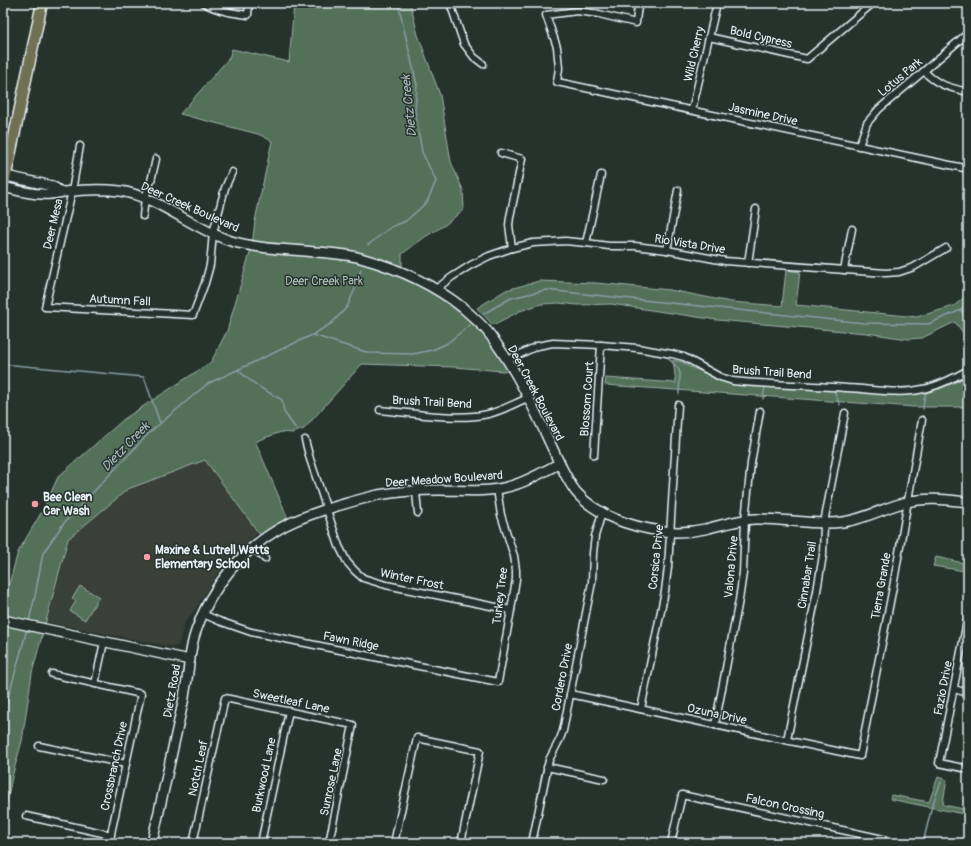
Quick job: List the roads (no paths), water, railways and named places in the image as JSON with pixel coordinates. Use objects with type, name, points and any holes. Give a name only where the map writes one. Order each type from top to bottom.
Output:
[{"type":"main road","points":[[3,188],[4,176],[42,3]]},
{"type":"street","points":[[204,3],[230,13],[248,15],[249,3]]},
{"type":"street","points":[[450,3],[464,44],[474,57],[483,64]]},
{"type":"street","name":"Jasmine Drive","points":[[639,3],[636,22],[577,11],[546,15],[557,47],[559,68],[557,82],[964,168]]},
{"type":"street","name":"Wild Cherry","points":[[692,110],[717,3]]},
{"type":"street","points":[[862,3],[870,5]]},
{"type":"street","name":"Bold Cypress","points":[[710,37],[807,59],[870,5]]},
{"type":"street","name":"Lotus Park","points":[[858,146],[864,129],[879,108],[968,34]]},
{"type":"street","points":[[924,71],[930,78],[938,83],[956,90],[968,92]]},
{"type":"street","name":"Deer Mesa","points":[[45,307],[72,191],[80,146]]},
{"type":"street","points":[[500,153],[522,159],[509,225],[512,248]]},
{"type":"street","points":[[143,216],[145,198],[156,159]]},
{"type":"street","points":[[213,234],[225,188],[232,172]]},
{"type":"street","points":[[586,243],[601,174]]},
{"type":"street","name":"Deer Creek Boulevard","points":[[4,176],[52,186],[61,192]]},
{"type":"street","name":"Deer Creek Boulevard","points":[[3,188],[42,194],[72,191],[116,190],[125,192],[145,198],[213,234],[230,240],[252,246],[363,258],[396,269],[436,289],[462,308],[489,333],[508,360],[576,492],[585,501],[602,513],[623,522],[644,528],[670,532],[702,530],[738,520],[757,519],[824,523],[844,522],[859,519],[887,508],[922,499],[968,502]]},
{"type":"street","points":[[667,250],[678,190]]},
{"type":"street","points":[[748,262],[756,209]]},
{"type":"street","points":[[844,270],[852,229]]},
{"type":"street","name":"Autumn Fall","points":[[45,307],[193,315],[210,266],[213,234]]},
{"type":"street","name":"Rio Vista Drive","points":[[436,289],[452,277],[489,256],[533,243],[565,241],[609,246],[634,246],[667,250],[725,261],[886,273],[899,272],[914,267],[946,248]]},
{"type":"street","name":"Brush Trail Bend","points":[[508,360],[536,346],[553,343],[601,345],[637,348],[684,357],[727,380],[901,391],[930,387],[949,380],[968,370]]},
{"type":"street","name":"Blossom Court","points":[[594,455],[601,345]]},
{"type":"street","name":"Brush Trail Bend","points":[[380,410],[440,416],[476,416],[489,414],[528,398]]},
{"type":"street","name":"Corsica Drive","points":[[641,708],[665,592],[668,567],[678,406]]},
{"type":"street","name":"Valona Drive","points":[[715,725],[740,600],[743,573],[745,520],[751,462],[760,411]]},
{"type":"street","name":"Cinnabar Trail","points":[[787,740],[817,592],[823,555],[824,523],[845,413]]},
{"type":"street","name":"Tierra Grande","points":[[860,756],[893,587],[922,420]]},
{"type":"street","name":"Winter Frost","points":[[305,440],[310,459],[343,554],[355,572],[363,578],[386,585],[512,610]]},
{"type":"street","name":"Deer Meadow Boulevard","points":[[190,660],[195,632],[212,596],[221,582],[246,552],[267,536],[288,524],[327,509],[377,496],[437,490],[484,491],[496,489],[518,484],[560,463]]},
{"type":"street","name":"Turkey Tree","points":[[496,489],[501,515],[514,556],[516,570],[512,610],[498,682]]},
{"type":"street","points":[[416,492],[418,512]]},
{"type":"street","name":"Cordero Drive","points":[[533,843],[549,760],[563,731],[592,582],[595,536],[602,513]]},
{"type":"street","points":[[253,547],[265,560]]},
{"type":"street","name":"Fawn Ridge","points":[[203,614],[226,624],[251,632],[498,682]]},
{"type":"street","name":"Fazio Drive","points":[[968,616],[939,763],[968,769]]},
{"type":"street","name":"Dietz Road","points":[[3,620],[190,660],[187,682],[152,843]]},
{"type":"street","points":[[52,674],[95,684],[104,642]]},
{"type":"street","name":"Crossbranch Drive","points":[[95,684],[141,694],[109,843]]},
{"type":"street","points":[[954,689],[968,692]]},
{"type":"street","name":"Ozuna Drive","points":[[570,694],[860,756]]},
{"type":"street","name":"Sweetleaf Lane","points":[[224,698],[353,725]]},
{"type":"street","name":"Notch Leaf","points":[[193,843],[224,698]]},
{"type":"street","name":"Burkwood Lane","points":[[261,843],[289,711]]},
{"type":"street","name":"Sunrose Lane","points":[[329,843],[353,725]]},
{"type":"street","points":[[394,843],[417,738],[480,751],[460,843]]},
{"type":"street","points":[[39,746],[126,764]]},
{"type":"street","points":[[548,767],[604,779]]},
{"type":"street","name":"Falcon Crossing","points":[[671,843],[682,795],[883,841]]},
{"type":"street","points":[[26,816],[111,835]]},
{"type":"waterway","name":"Dietz Creek","points":[[368,245],[391,227],[406,221],[427,202],[436,181],[422,152],[415,111],[417,85],[398,3]]},
{"type":"waterway","name":"Dietz Creek","points":[[29,621],[43,553],[63,524],[150,432],[207,384],[312,335],[332,323],[347,307],[355,289],[361,269]]},
{"type":"waterway","points":[[483,314],[511,298],[546,290],[864,323],[928,324],[961,310],[968,303]]},
{"type":"waterway","points":[[961,310],[968,322]]},
{"type":"waterway","points":[[313,335],[369,353],[413,354],[432,350],[446,344],[470,325]]},
{"type":"waterway","points":[[668,358],[678,368],[680,373],[679,394]]},
{"type":"waterway","points":[[3,364],[144,377],[160,423]]},
{"type":"waterway","points":[[238,370],[253,383],[282,400],[284,412],[296,429]]},
{"type":"waterway","points":[[763,399],[765,387]]},
{"type":"waterway","points":[[834,391],[840,405]]},
{"type":"waterway","points":[[923,409],[927,391]]},
{"type":"waterway","name":"Dietz Creek","points":[[3,717],[27,629]]},
{"type":"waterway","points":[[923,843],[932,806],[941,782]]},
{"type":"place","name":"Bee Clean Car Wash","points":[[35,504]]},
{"type":"place","name":"Maxine & Lutrell Watts Elementary School","points":[[147,557]]},
{"type":"park label","name":"Deer Creek Park","points":[[324,281]]}]
